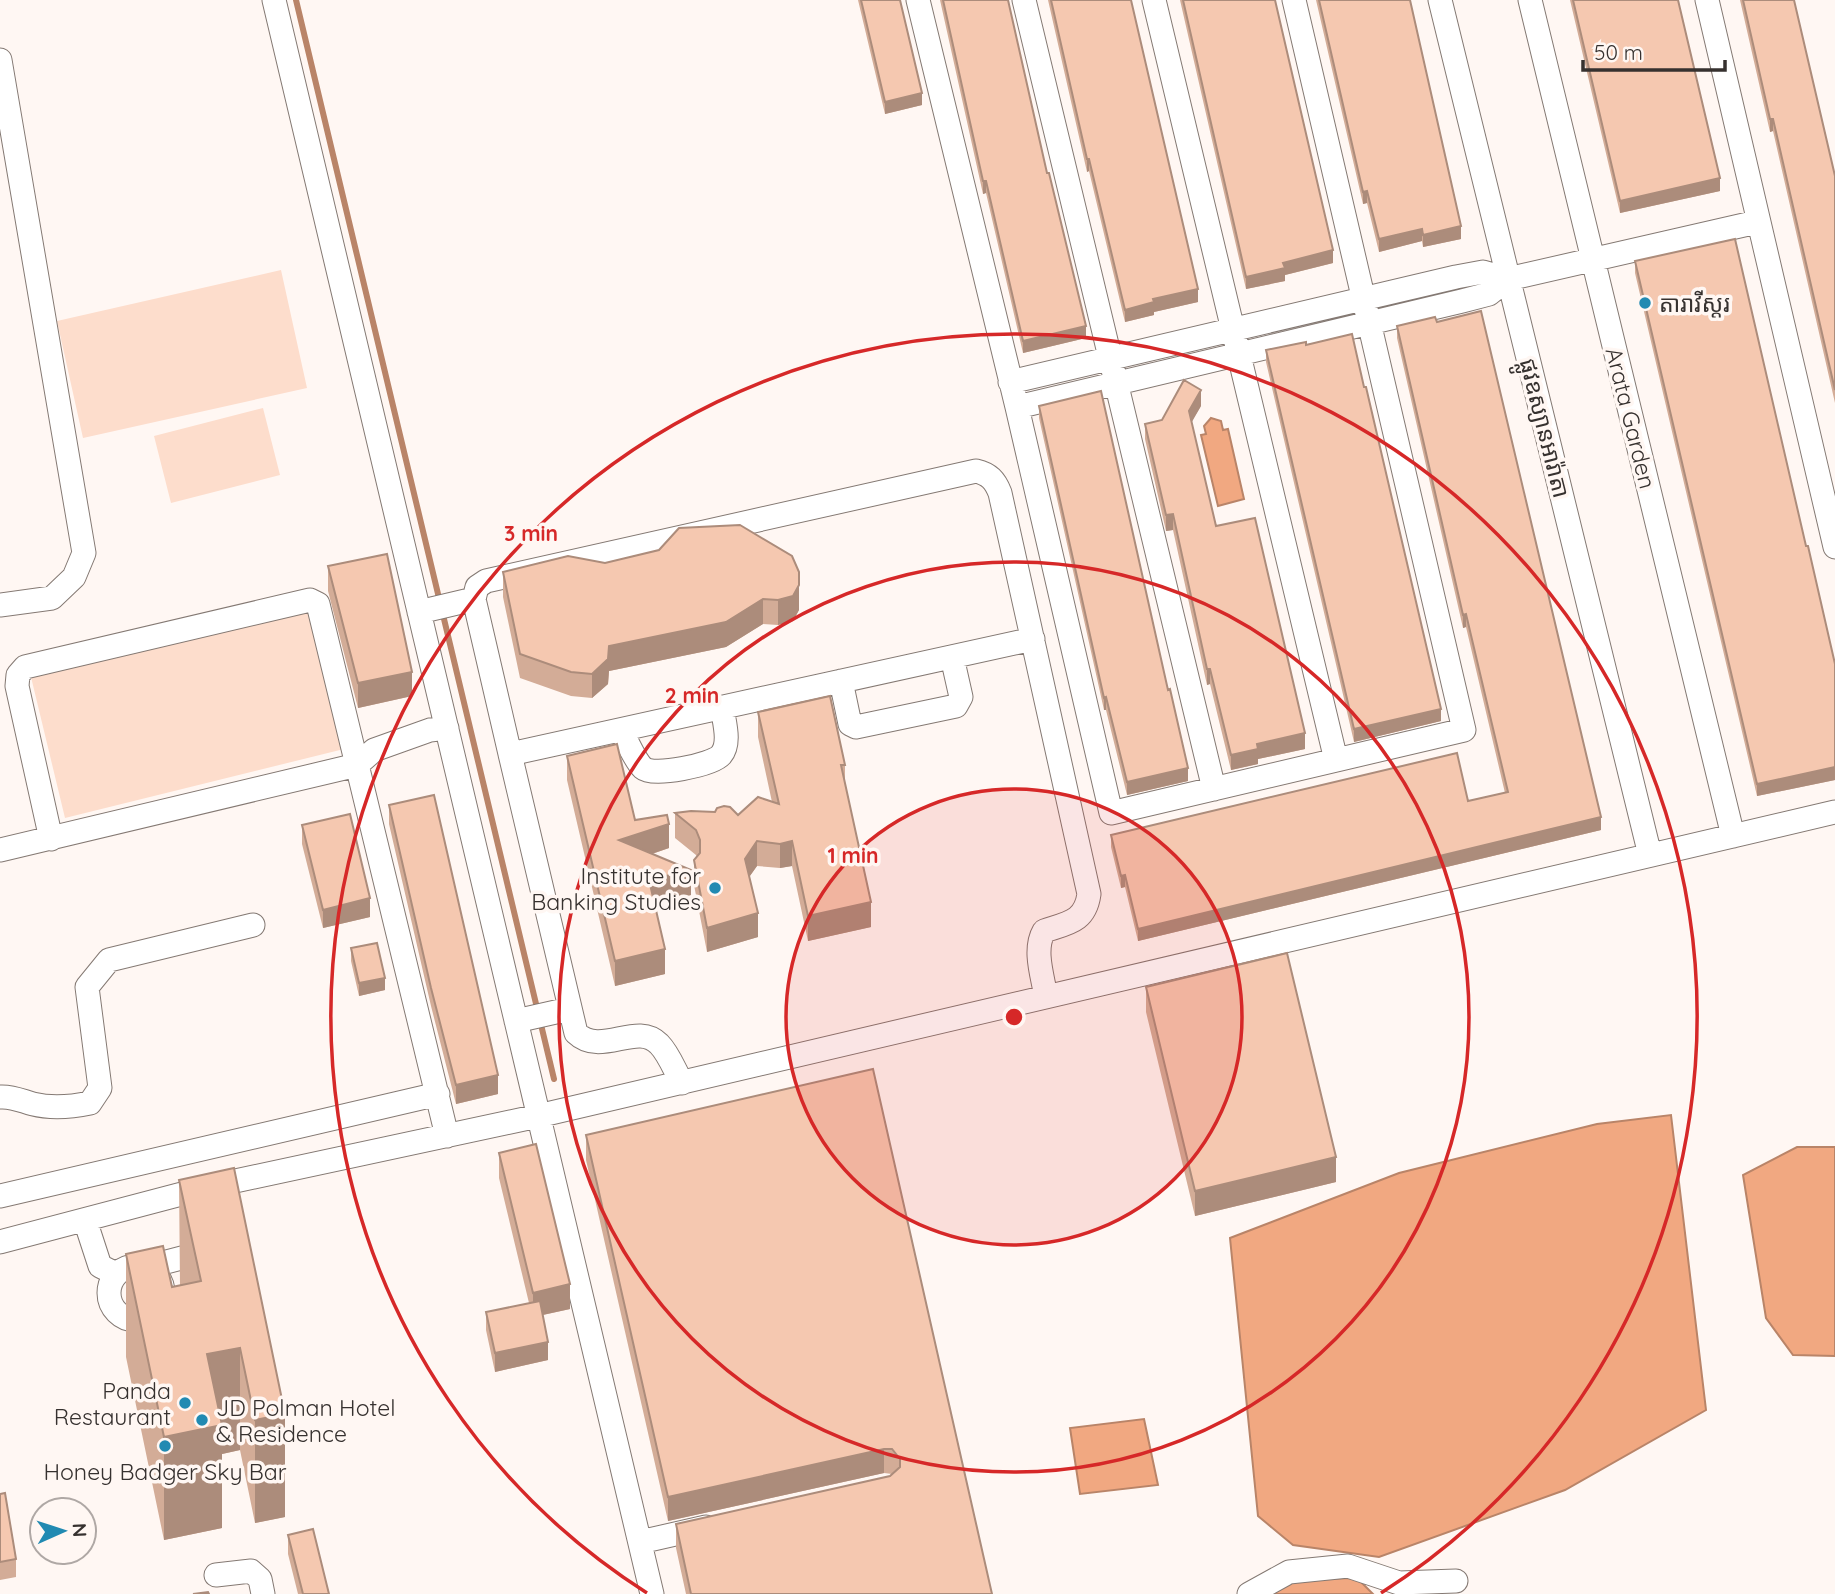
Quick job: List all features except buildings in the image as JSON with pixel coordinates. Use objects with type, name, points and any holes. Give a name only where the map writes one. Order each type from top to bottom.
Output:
[{"type":"street","points":[[274,0],[424,611],[447,728],[521,1019],[538,1116],[652,1594]]},
{"type":"street","points":[[918,0],[1017,407],[1111,813],[1464,730],[1294,0]]},
{"type":"street","points":[[1024,0],[1214,789]]},
{"type":"street","points":[[1154,0],[1336,760]]},
{"type":"street","name":"ផ្លូវឧស្យានអារ៉ាតា","points":[[1440,0],[1650,855]]},
{"type":"street","name":"Arata Garden","points":[[1530,0],[1733,836]]},
{"type":"street","points":[[1707,0],[1835,547]]},
{"type":"street","points":[[0,60],[84,553],[74,576],[52,598],[0,605]]},
{"type":"street","points":[[1017,407],[1489,294],[1508,279],[1757,222]]},
{"type":"street","points":[[1010,382],[1483,272],[1508,279]]},
{"type":"street","points":[[424,611],[463,602],[486,581],[976,471],[987,473],[1000,493],[1089,894],[1088,905],[1080,916],[1074,921],[1044,931],[1040,938],[1039,951],[1046,997]]},
{"type":"street","points":[[51,839],[17,686],[18,675],[25,667],[310,600],[318,604],[447,1136]]},
{"type":"street","points":[[463,602],[510,754],[560,1011],[576,1032],[592,1043],[643,1035],[659,1043],[682,1083]]},
{"type":"street","points":[[510,754],[1032,639]]},
{"type":"street","points":[[841,681],[850,724],[856,727],[956,706],[961,697],[952,657]]},
{"type":"street","points":[[621,730],[642,768],[651,772],[671,771],[715,760],[721,755],[726,744],[722,708]]},
{"type":"street","points":[[0,850],[357,765],[374,750],[430,730],[447,728]]},
{"type":"street","points":[[0,1242],[229,1182],[682,1083],[1835,812]]},
{"type":"street","points":[[0,1097],[10,1096],[35,1105],[67,1108],[90,1103],[100,1088],[87,987],[109,960],[253,925]]},
{"type":"street","points":[[521,1019],[560,1011]]},
{"type":"street","points":[[0,1196],[438,1094]]},
{"type":"street","points":[[229,1182],[235,1206]]},
{"type":"street","points":[[85,1220],[100,1266],[116,1274]]},
{"type":"street","points":[[146,1267],[155,1272],[163,1289],[160,1307],[145,1319],[127,1319],[113,1308],[108,1290],[116,1274],[130,1266],[146,1267],[234,1244]]},
{"type":"street","points":[[640,1542],[732,1522]]},
{"type":"street","points":[[1250,1594],[1289,1572],[1348,1566],[1399,1583],[1456,1581]]},
{"type":"street","points":[[216,1574],[251,1571],[260,1579],[263,1594]]},
{"type":"shaded area","points":[[281,270],[307,388],[83,438],[57,321]]},
{"type":"shaded area","points":[[263,408],[280,475],[171,503],[154,436]]},
{"type":"shaded area","points":[[1211,418],[1221,421],[1223,430],[1228,429],[1244,499],[1218,506],[1201,435],[1206,434],[1204,426]]},
{"type":"shaded area","points":[[310,609],[344,749],[65,818],[31,677]]},
{"type":"shaded area","points":[[1671,1115],[1706,1410],[1565,1490],[1379,1557],[1293,1545],[1258,1516],[1230,1238],[1399,1173],[1597,1124]]},
{"type":"shaded area","points":[[1797,1147],[1835,1147],[1835,1356],[1793,1355],[1766,1318],[1743,1175]]},
{"type":"shaded area","points":[[1144,1419],[1158,1485],[1080,1494],[1070,1428]]},
{"type":"shaded area","points":[[1357,1578],[1373,1594],[1267,1594],[1301,1579]]},
{"type":"waterway","points":[[296,0],[554,1079]]},
{"type":"place","name":"តារាវីស្តរ","points":[[1645,303]]},
{"type":"place","name":"Institute for Banking Studies","points":[[715,888]]},
{"type":"place","name":"Panda Restaurant","points":[[185,1403]]},
{"type":"place","name":"JD Polman Hotel & Residence","points":[[202,1420]]},
{"type":"place","name":"Honey Badger Sky Bar","points":[[165,1446]]}]
